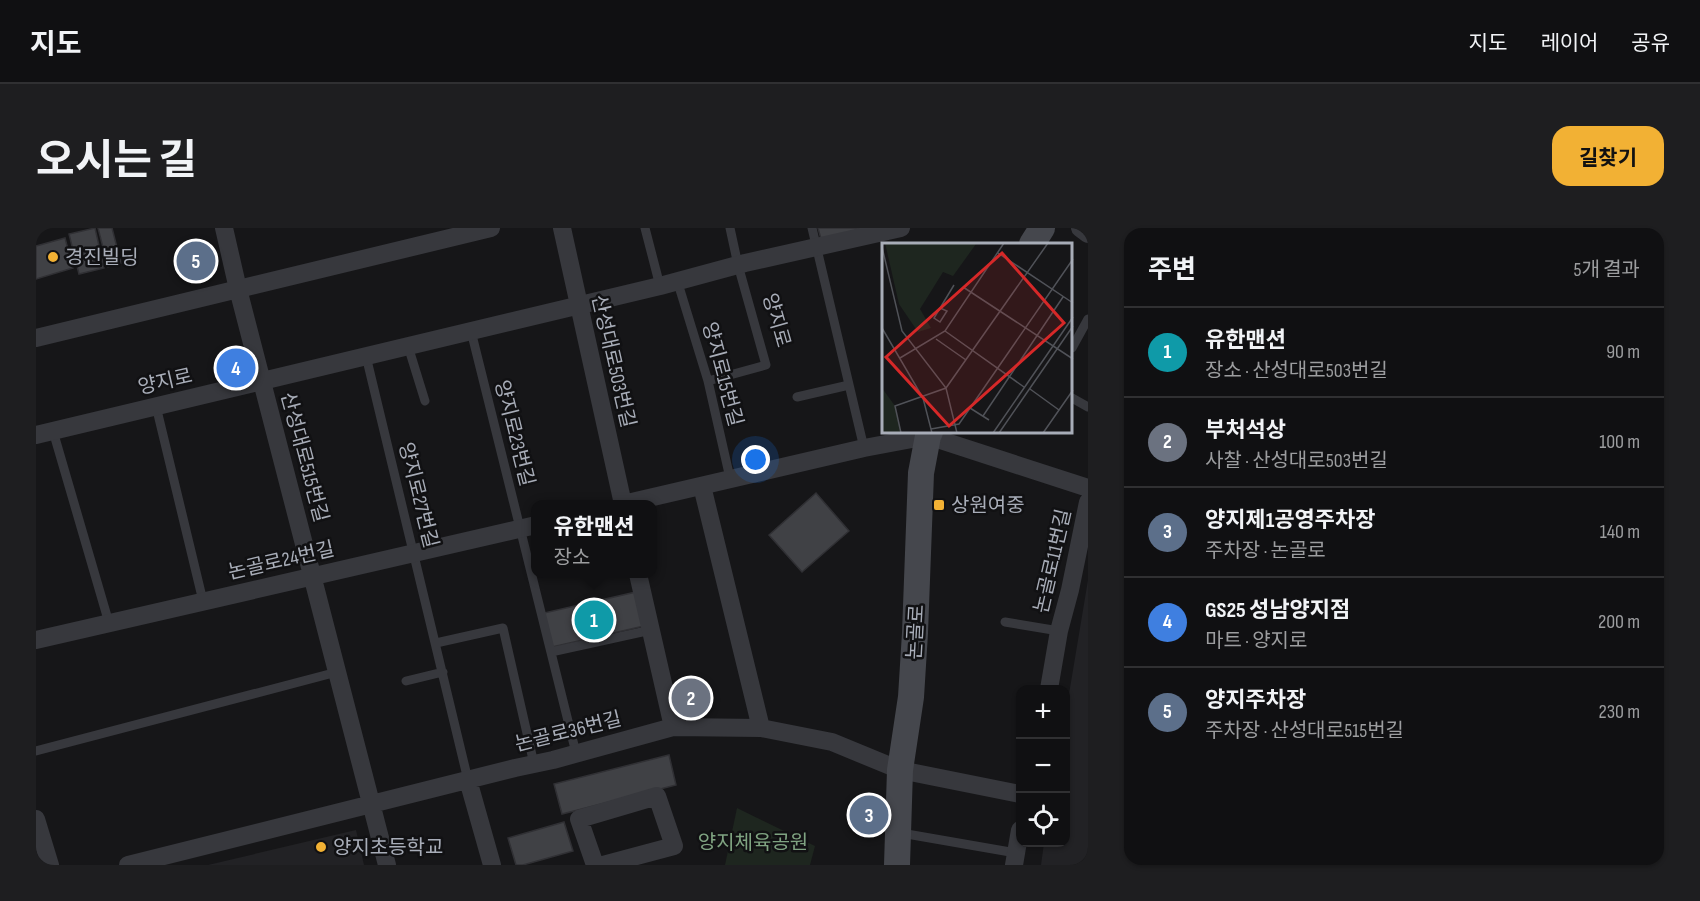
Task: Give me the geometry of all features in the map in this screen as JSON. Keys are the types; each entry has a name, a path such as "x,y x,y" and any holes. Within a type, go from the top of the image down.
{"street":[{"name":"산성대로515번길","path":"224,228 387,865"},
{"path":"36,338 491,228"},
{"name":"산성대로503번길","path":"562,228 622,500"},
{"name":"양지로","path":"44,433 738,265 902,228"},
{"path":"1033,243 1041,228"},
{"path":"1080,228 1088,234"},
{"path":"641,500 929,434 1088,488"},
{"name":"논골로","path":"897,865 900,770 911,697 915,633 921,473 929,434"},
{"path":"702,486 761,729"},
{"name":"논골로11번길","path":"1050,685 1059,631 1088,502"},
{"name":"논골로24번길","path":"36,640 528,526"},
{"path":"639,578 673,728"},
{"name":"논골로36번길","path":"128,865 673,728 761,729 832,742 900,770 1016,793"},
{"path":"468,780 492,865"},
{"path":"595,865 579,819 657,796 674,846 603,865"},
{"path":"36,819 50,865"}],"lane":[{"path":"645,228 669,283"},
{"name":"양지로","path":"708,381 766,364 730,228"},
{"path":"812,228 864,448"},
{"name":"양지로15번길","path":"669,283 708,381 730,478"},
{"path":"1073,345 1088,319"},
{"name":"양지로23번길","path":"471,331 531,542"},
{"path":"408,346 425,401"},
{"name":"양지로27번길","path":"366,356 468,780"},
{"path":"797,397 849,385"},
{"path":"1073,399 1088,407"},
{"path":"156,406 203,601"},
{"path":"44,433 109,623"},
{"name":"양지로23번길","path":"537,578 551,652 576,753"},
{"path":"1005,622 1059,631"},
{"path":"436,643 503,628 534,764"},
{"path":"551,652 651,630"},
{"path":"36,751 337,672"},
{"path":"406,681 443,672"},
{"path":"899,832 1015,859"}],"shaded area":[{"path":"1088,580 1088,865 1041,865 1043,847 1070,847 1070,688"},
{"name":"양지초등학교","path":"356,830 364,865 208,865"}],"green space":[{"name":"양지체육공원","path":"737,808 815,846 810,865 725,865"}],"building":[{"path":"95,228 104,268 79,274 69,234"},
{"path":"98,228 112,228 121,263 108,267"},
{"path":"818,228 865,228 821,239"},
{"name":"경진빌딩","path":"65,238 73,268 36,279 36,246"},
{"path":"816,493 849,531 802,572 769,535"},
{"path":"636,592 644,626 552,647 544,613"},
{"path":"697,681 709,709 686,715 676,704 678,693"},
{"path":"669,755 676,785 562,814 554,784"},
{"path":"564,822 573,851 516,865 508,838"}],"place":[{"name":"경진빌딩","path":"53,257"},
{"name":"양지주차장","path":"196,261"},
{"name":"GS25 성남양지점","path":"236,368"},
{"name":"상원여중","path":"939,505"},
{"name":"유한맨션","path":"594,620"},
{"name":"부처석상","path":"691,698"},
{"name":"양지제1공영주차장","path":"869,815"},
{"name":"양지초등학교","path":"321,847"}]}
